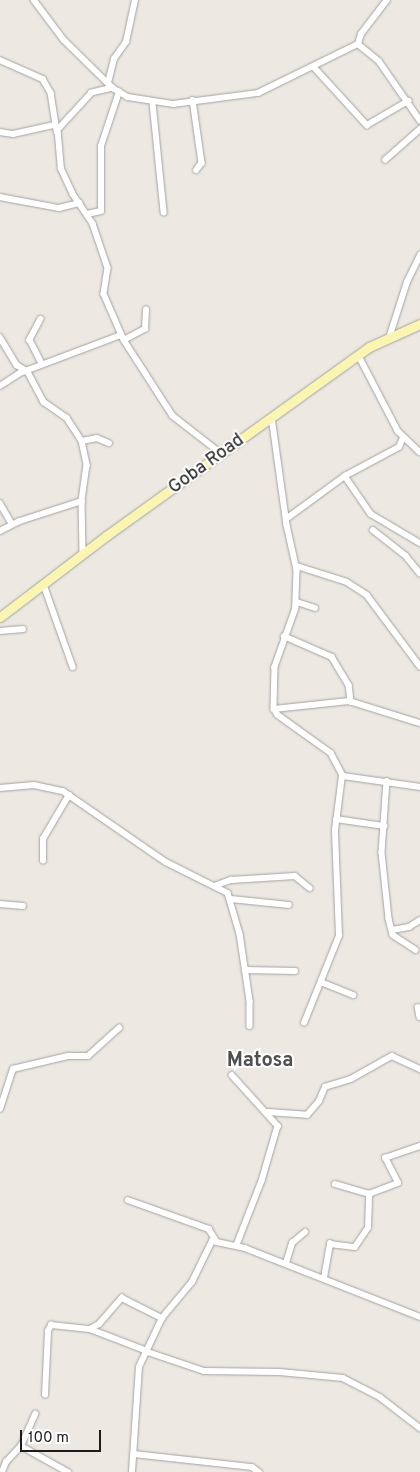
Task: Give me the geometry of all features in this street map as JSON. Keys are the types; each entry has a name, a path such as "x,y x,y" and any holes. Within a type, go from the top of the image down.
{"main road":[{"name":"Goba Road","path":"0,617 83,556 106,536 359,356 390,335 420,324"}],"street":[{"path":"34,0 64,40 113,88 119,92 153,103 258,93 358,44 361,34 387,0"},
{"path":"108,83 114,59 126,42 135,0"},
{"path":"358,44 380,62 420,120"},
{"path":"0,60 43,80 51,93 61,168 79,203 87,214 108,268 103,293 122,338 173,416 223,454"},
{"path":"314,66 367,125 408,101"},
{"path":"57,132 70,113 92,93 113,88"},
{"path":"87,214 101,211 101,146 119,92"},
{"path":"193,100 202,164 197,170"},
{"path":"153,103 153,124 164,212"},
{"path":"0,132 13,134 54,125"},
{"path":"385,160 420,129"},
{"path":"0,197 59,208 79,203"},
{"path":"390,335 407,282 420,255"},
{"path":"0,386 42,364 145,329 146,310"},
{"path":"41,319 30,341 42,364"},
{"path":"0,337 17,365 27,371 44,402 63,413 82,441 87,466 82,501 83,556"},
{"path":"359,356 403,438 420,452"},
{"path":"272,417 286,519 297,566 296,602 284,636 274,676 274,709"},
{"path":"82,441 97,438 109,443"},
{"path":"286,519 345,476 399,447 403,438"},
{"path":"345,476 371,514 420,543"},
{"path":"0,531 12,524 82,501"},
{"path":"0,503 12,524"},
{"path":"372,530 406,556 420,573"},
{"path":"297,566 347,582 361,591 420,666"},
{"path":"44,585 72,667"},
{"path":"296,602 315,608"},
{"path":"0,631 22,629"},
{"path":"284,636 332,657 349,685 351,702"},
{"path":"274,709 351,702 420,723"},
{"path":"274,709 331,753 342,776 336,819 339,936 304,1023"},
{"path":"342,776 387,781 420,788"},
{"path":"387,781 383,857 392,930 393,935 416,950"},
{"path":"0,788 34,785 69,795 166,862 217,885 231,899 245,970 250,1026"},
{"path":"43,861 44,836 69,795"},
{"path":"336,819 384,826"},
{"path":"217,885 231,880 296,876 310,888"},
{"path":"231,899 288,905"},
{"path":"0,904 23,906"},
{"path":"392,930 408,927 420,920"},
{"path":"245,970 295,971"},
{"path":"321,982 354,995"},
{"path":"418,1007 420,1017"},
{"path":"0,1109 12,1070 68,1056 88,1056 119,1028"},
{"path":"268,1112 306,1116 319,1101 325,1087 351,1079 392,1056 402,1058 420,1069"},
{"path":"232,1075 278,1122 278,1128 237,1245"},
{"path":"335,1184 369,1194 398,1182 385,1158 419,1146"},
{"path":"324,1278 330,1244 355,1247 368,1228 369,1194"},
{"path":"128,1200 210,1229 216,1240"},
{"path":"286,1263 292,1243 305,1232"},
{"path":"132,1472 137,1374 145,1350 162,1318 192,1282 210,1244 216,1240 237,1245 286,1263 420,1317"},
{"path":"90,1329 102,1320 120,1298 162,1318"},
{"path":"45,1395 49,1327 90,1329 204,1371 280,1372 343,1378 380,1397 420,1428"},
{"path":"2,1472 6,1462 21,1446 35,1414"},
{"path":"21,1446 68,1472"},
{"path":"134,1454 252,1467 259,1472"}],"district":[{"name":"Matosa","path":"260,1061"}]}
